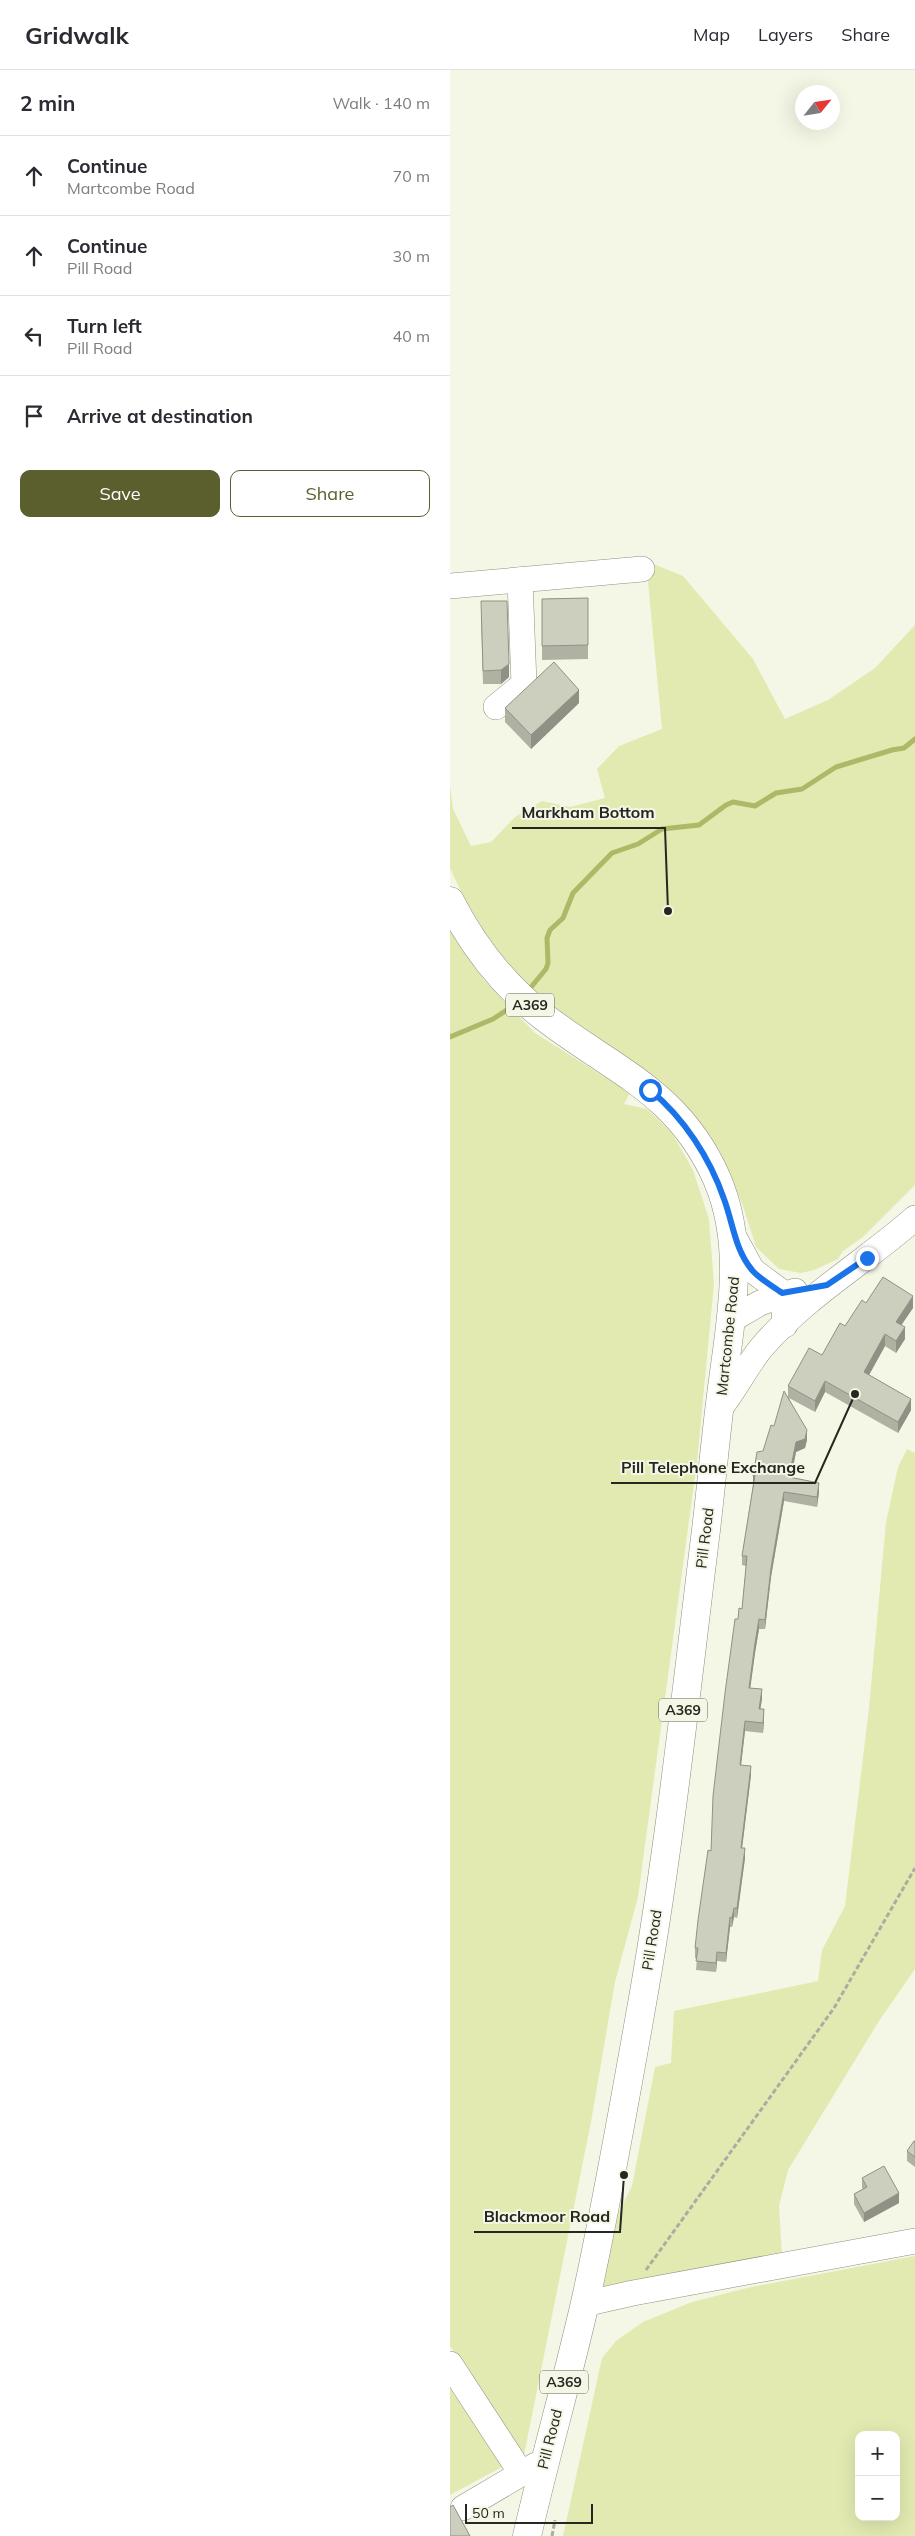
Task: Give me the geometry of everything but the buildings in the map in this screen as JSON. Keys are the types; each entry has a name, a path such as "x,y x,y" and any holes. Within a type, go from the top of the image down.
{"main road":[{"name":"Martcombe Road","path":"450,901 478,949 511,988 546,1018 638,1081 667,1105 684,1125 703,1153 725,1201 733,1235 734,1279 721,1407"},
{"name":"Pill Road","path":"527,2536 533,2467 584,2304 626,2094 656,1918 721,1407"}],"street":[{"path":"450,586 642,569"},
{"path":"496,707 524,684 520,580"},
{"name":"Pill Road","path":"721,1407 762,1348 786,1324 827,1285 879,1250 915,1218"},
{"path":"733,1235 752,1270 782,1293 786,1324"},
{"name":"Pill Road","path":"730,1330 782,1293 827,1285"},
{"path":"730,1330 750,1347 762,1348"},
{"path":"584,2304 633,2293 915,2241"},
{"path":"450,2364 533,2467 463,2508"}],"path":[{"path":"633,2293 638,2281 834,2008 915,1868"}],"green space":[{"path":"646,561 683,576 753,659 785,719 828,700 875,668 915,625 915,1185 863,1237 843,1251 838,1259 814,1270 801,1273 779,1269 756,1247 743,1206 720,1151 682,1101 660,1080 576,1023 521,979 490,941 465,900 450,868 450,785 453,809 471,846 491,842 515,817 542,801 570,807 605,798 597,769 619,746 662,729"},
{"path":"450,930 484,980 535,1033 630,1093 624,1104 647,1109 672,1133 693,1170 709,1219 714,1284 697,1462 638,1897 615,1982 591,2122 524,2455 450,2346"},
{"path":"907,1449 915,1453 915,1969 879,2021 788,2170 779,2206 782,2256 601,2289 609,2240 618,2214 632,2186 655,2067 671,2063 674,2011 818,1981 822,1950 845,1906 869,1708 886,1522 898,1467"},
{"path":"915,2256 915,2536 563,2536 602,2358 616,2341 643,2322 692,2302 751,2287"},
{"path":"450,2383 504,2466 450,2495"}],"waterway":[{"path":"527,992 546,969 548,963 547,938 550,930 563,918 573,893 612,853 638,844 662,829 699,825 733,802 755,806 776,793 802,789 836,767 904,748 915,739"},
{"path":"450,1037 493,1019 516,1004"}],"place":[{"name":"Markham Bottom","path":"668,911"},
{"name":"Pill Telephone Exchange","path":"855,1394"},
{"name":"Blackmoor Road","path":"624,2175"}],"route":[{"path":"650,1090 667,1105 694,1138 718,1182 725,1201 733,1235 752,1270 782,1293 827,1285 867,1258"}]}
